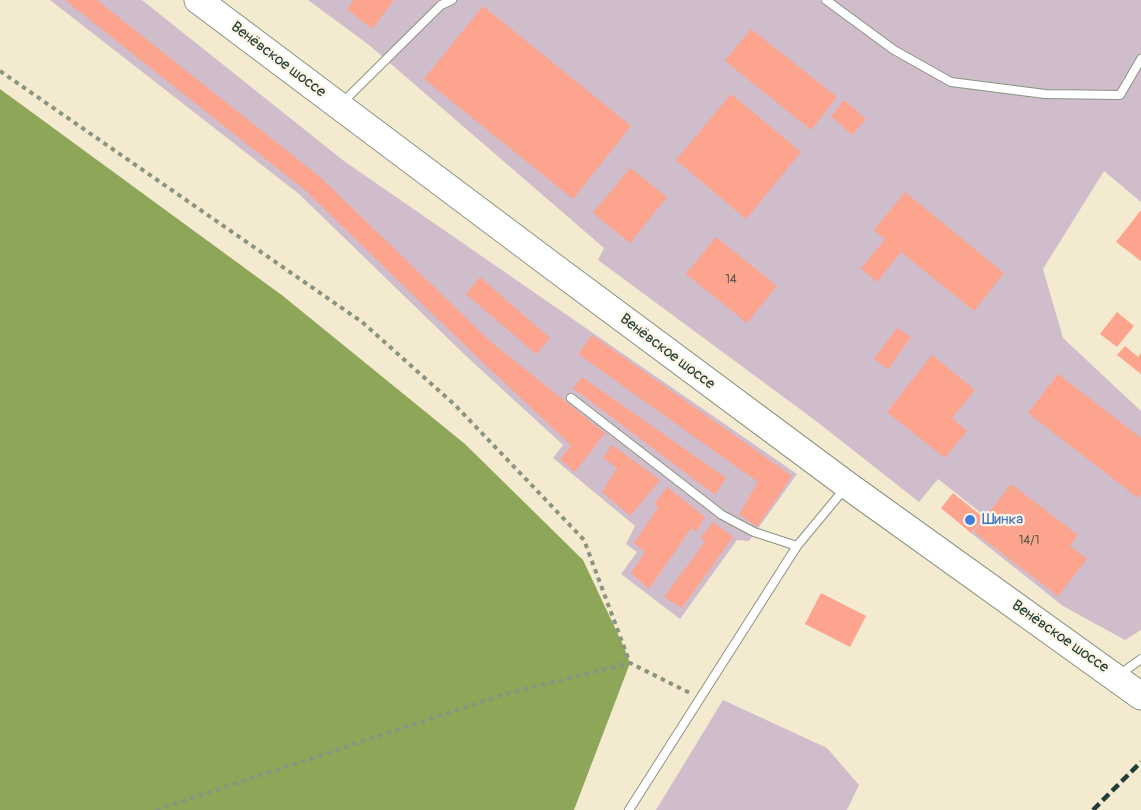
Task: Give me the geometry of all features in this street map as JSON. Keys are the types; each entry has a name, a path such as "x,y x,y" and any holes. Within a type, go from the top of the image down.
{"main road":[{"name":"Венёвское шоссе","path":"198,0 847,485 1141,696"}],"lane":[{"path":"339,106 441,5 452,0"},
{"path":"826,0 894,50 951,82 1045,94 1120,95 1141,59"},
{"path":"572,398 722,515 754,532 796,546"},
{"path":"629,810 796,546 847,485"},
{"path":"1116,677 1141,659"}],"path":[{"path":"0,71 363,322 456,406 584,540 630,663"},
{"path":"156,810 505,694 630,663 699,698"}],"shaded area":[{"path":"50,0 142,0 344,161 797,474 749,541 737,540 680,619 621,574 637,552 626,544 635,526 553,458 563,445 465,355 299,194"},
{"path":"308,0 1141,0 1141,202 1104,171 1043,269 1063,338 1141,411 1141,630 1125,640 1063,606 971,533 985,516 938,479 919,502 816,421 598,260 604,248 369,45"},
{"path":"723,700 827,748 859,785 847,810 656,810"}],"green space":[{"path":"0,89 283,296 465,444 583,560 630,663 574,810 0,810"}],"building":[{"path":"65,0 97,0 320,177 491,342 605,433 575,472 560,459 571,445 306,191"},
{"path":"354,0 394,0 372,29 347,9"},
{"path":"483,6 631,126 573,199 424,79"},
{"path":"751,29 837,97 811,130 725,61"},
{"path":"731,94 801,152 746,219 676,160"},
{"path":"844,100 866,119 852,135 831,116"},
{"path":"630,168 667,197 630,243 593,213"},
{"path":"905,192 1004,273 974,311 901,252 877,282 861,269 885,239 874,230"},
{"path":"1141,210 1141,261 1116,242"},
{"path":"716,237 777,286 747,323 686,274"},
{"path":"480,277 550,338 536,354 466,294"},
{"path":"1117,312 1134,326 1117,347 1100,334"},
{"path":"897,328 911,337 888,369 874,359"},
{"path":"592,335 792,476 757,527 739,514 758,482 578,354"},
{"path":"1125,346 1138,357 1141,353 1141,374 1117,355"},
{"path":"932,355 975,390 952,418 967,431 945,458 887,412"},
{"path":"1058,374 1141,438 1141,494 1138,498 1028,413"},
{"path":"582,377 726,478 715,495 573,388"},
{"path":"612,445 660,480 630,516 602,492 617,468 603,458"},
{"path":"1011,484 1078,535 1070,546 1087,559 1058,596 974,532"},
{"path":"667,487 705,517 696,532 691,528 649,589 631,573 645,552 634,543 658,508 655,503"},
{"path":"953,493 984,518 971,533 941,508"},
{"path":"713,522 733,537 682,608 664,597 705,542 701,537"},
{"path":"821,593 866,616 850,647 805,624"}],"railway":[{"path":"1093,810 1141,762"}],"place":[{"name":"Шинка","path":"970,520"}]}
